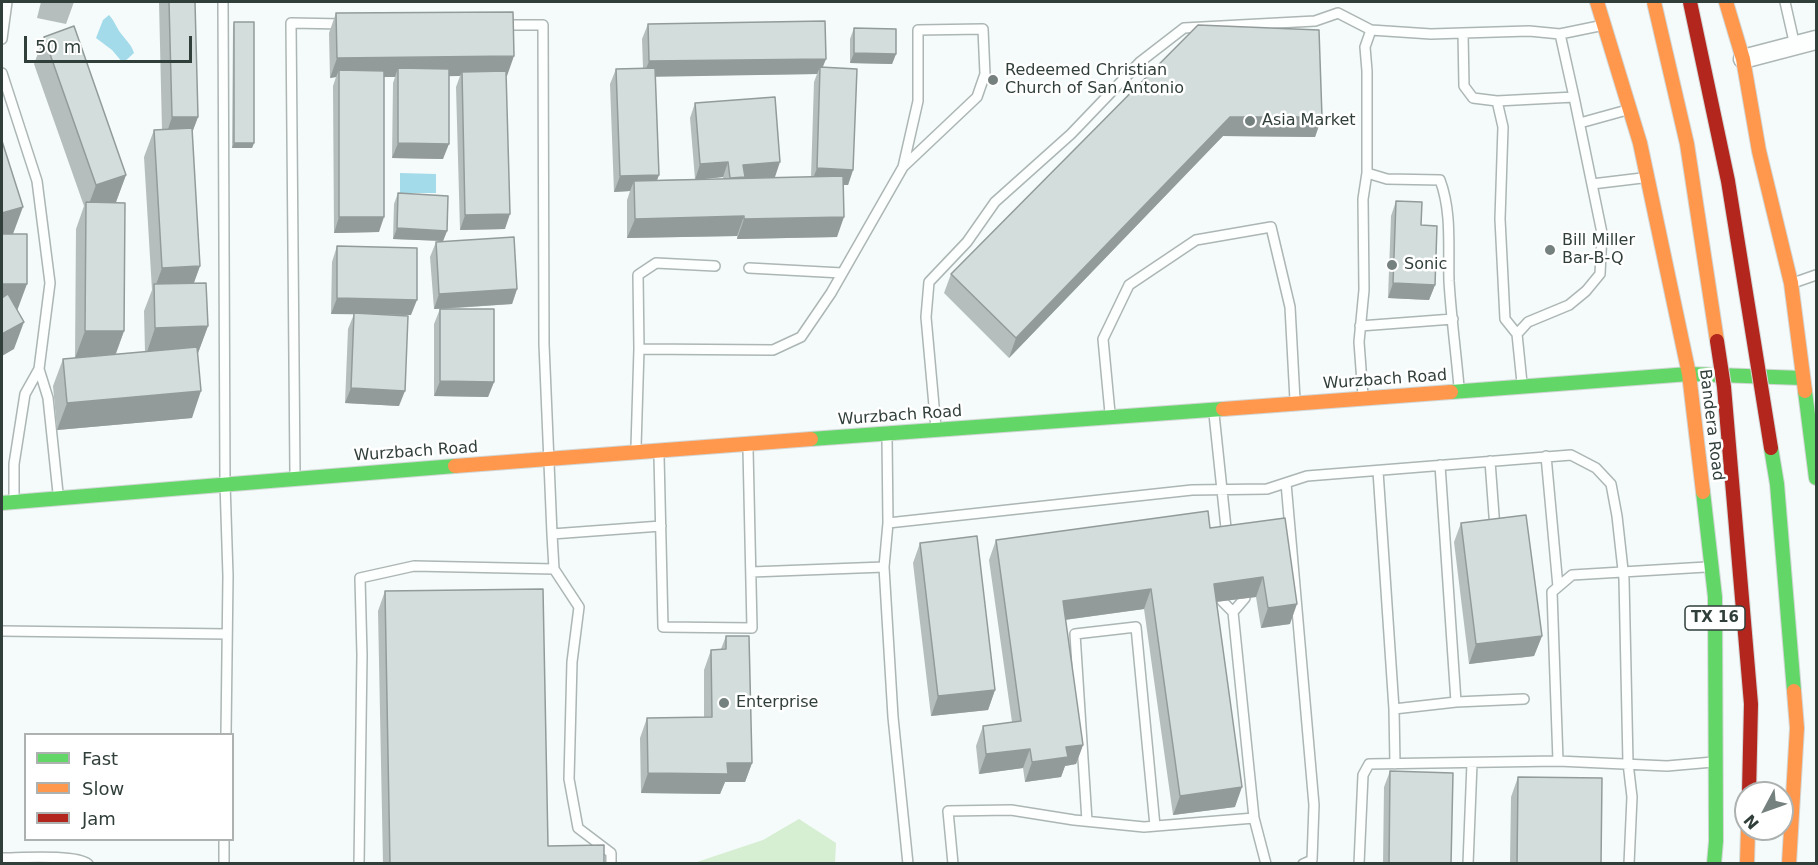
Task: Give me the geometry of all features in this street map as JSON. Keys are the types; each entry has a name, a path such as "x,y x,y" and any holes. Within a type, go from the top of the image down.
{"main road":[{"name":"Bandera Road","path":"1598,2 1640,143 1689,374 1715,597 1714,864"},
{"path":"1654,2 1687,144 1724,387 1751,704 1749,781"},
{"path":"1690,2 1728,181 1777,484 1797,728 1789,864"},
{"path":"1726,2 1743,59 1759,151 1791,283 1816,478"},
{"name":"Wurzbach Road","path":"8,503 181,489 225,483 1689,374 1802,378"},
{"path":"1747,864 1748,841"}],"street":[{"path":"1743,59 1816,40"}],"lane":[{"path":"2,39 7,2"},
{"path":"223,2 225,483 228,576 226,733"},
{"path":"1785,2 1795,46"},
{"path":"936,430 926,316 929,282 967,242 995,202 1071,134 1140,62 1184,28 1315,21 1338,13 1371,30 1463,33 1529,31 1560,34 1604,24"},
{"path":"295,478 291,23 351,24"},
{"path":"495,25 543,25 544,332 554,569 579,607 572,662 569,779 578,828 611,853 611,864"},
{"path":"639,349 773,350 801,338 842,273 903,167 977,97 985,75 983,29 918,30 918,101 903,167"},
{"path":"1363,398 1359,342 1364,290 1363,199 1367,172 1365,47 1371,30"},
{"path":"1463,33 1464,86 1473,98 1497,101 1574,97"},
{"path":"1517,334 1528,322 1569,305 1586,291 1600,274 1602,233 1560,34"},
{"path":"2,73 37,181 50,283 39,369 25,394 8,503"},
{"path":"1497,101 1503,127 1500,219 1505,319 1517,334 1522,386"},
{"path":"1580,123 1629,109"},
{"path":"1367,172 1387,179 1440,180 1446,196 1453,320 1460,391"},
{"path":"1592,184 1647,177"},
{"path":"1110,416 1103,339 1129,285 1196,240 1271,227 1290,308 1296,403"},
{"path":"636,453 639,349 638,275 656,263 715,266"},
{"path":"749,268 842,273"},
{"path":"1791,283 1816,275"},
{"path":"1360,326 1453,320"},
{"path":"39,369 48,398 58,498"},
{"path":"1214,409 1226,528"},
{"path":"887,434 888,523 884,567 893,717 908,864"},
{"path":"659,451 663,627 752,628 748,444"},
{"path":"888,523 1192,490 1267,489 1307,476 1571,454 1596,468 1611,484 1624,571 1628,763 1632,797 1629,864"},
{"path":"1546,456 1558,586"},
{"path":"1490,461 1495,534"},
{"path":"1440,465 1456,702"},
{"path":"1378,471 1394,709 1395,764"},
{"path":"1286,483 1314,805 1312,860 1303,864"},
{"path":"552,534 661,526"},
{"path":"1226,528 1238,532"},
{"path":"1216,536 1226,528"},
{"path":"359,864 362,655 360,578 414,567 554,569"},
{"path":"752,572 884,567"},
{"path":"1558,761 1552,592 1572,575 1712,567"},
{"path":"1233,612 1245,598"},
{"path":"1222,601 1233,612 1254,818 1266,864"},
{"path":"1087,821 1075,634 1136,627 1155,826"},
{"path":"2,631 227,634"},
{"path":"1394,709 1456,702 1524,699"},
{"path":"1359,864 1363,775 1369,764 1558,761 1667,766 1716,762"},
{"path":"1468,864 1472,762"},
{"path":"953,864 948,811 1011,810 1087,821 1155,826 1254,818"},
{"path":"224,841 224,864"},
{"path":"2,858 72,858 86,861 88,864"}],"green space":[{"path":"799,819 836,843 835,863 694,863 763,840"}],"water":[{"path":"109,15 134,53 123,63 112,50 96,38 103,20"},
{"path":"400,173 436,174 436,193 400,193"}],"building":[{"path":"169,2 195,2 198,117 172,117"},
{"path":"513,12 514,56 337,58 336,13"},
{"path":"825,21 826,59 649,61 648,24"},
{"path":"234,22 254,22 254,143 234,143"},
{"path":"1198,25 1319,30 1322,117 1230,117 1016,338 951,274"},
{"path":"74,26 126,175 96,185 44,37"},
{"path":"854,28 896,29 896,54 854,53"},
{"path":"820,67 857,69 853,170 817,168"},
{"path":"398,68 449,69 449,144 398,143"},
{"path":"655,68 659,175 620,176 616,69"},
{"path":"339,70 384,71 384,217 339,217"},
{"path":"506,71 510,214 465,215 462,72"},
{"path":"775,97 780,162 743,165 745,177 730,178 728,162 700,164 695,103"},
{"path":"192,128 200,266 162,268 154,130"},
{"path":"2,141 23,207 2,213"},
{"path":"843,176 844,217 744,219 744,216 635,219 634,181"},
{"path":"398,193 448,196 447,231 397,228"},
{"path":"1396,201 1422,202 1421,225 1437,226 1435,285 1393,283"},
{"path":"86,202 125,203 124,331 85,331"},
{"path":"2,234 27,234 27,284 2,284"},
{"path":"514,237 517,289 439,294 436,242"},
{"path":"337,246 417,248 417,300 337,298"},
{"path":"206,283 208,326 155,328 154,284"},
{"path":"8,294 24,322 2,334 2,298"},
{"path":"440,309 494,309 494,382 440,381"},
{"path":"354,313 408,316 405,391 351,388"},
{"path":"197,347 201,391 67,403 63,359"},
{"path":"1208,511 1210,528 1285,518 1297,604 1268,608 1263,577 1214,584 1242,787 1180,796 1151,589 1063,601 1083,745 1066,747 1068,757 1032,762 1030,749 986,754 983,726 1021,721 996,540"},
{"path":"1526,515 1542,636 1476,644 1461,523"},
{"path":"977,536 995,690 938,696 920,543"},
{"path":"543,589 548,846 604,845 604,864 390,864 385,591"},
{"name":"Enterprise","path":"726,636 749,636 752,763 727,763 728,774 648,773 647,718 712,717 711,650 726,649"},
{"path":"1390,771 1453,773 1451,864 1389,864"},
{"path":"1518,777 1602,778 1601,864 1517,864"}],"traffic: fast":[{"path":"1451,392 1689,374 1802,378"},
{"path":"1805,391 1816,478"},
{"path":"811,439 1223,409"},
{"path":"1771,448 1777,484 1794,691"},
{"path":"2,503 455,466"},
{"path":"1703,492 1715,597 1716,841 1714,864"}],"traffic: slow":[{"path":"1597,2 1640,143 1689,374 1703,492"},
{"path":"1654,2 1687,144 1717,341"},
{"path":"1726,2 1743,59 1759,151 1791,283 1805,391"},
{"path":"1223,409 1451,392"},
{"path":"455,466 811,439"},
{"path":"1789,864 1797,728 1794,691"},
{"path":"1747,864 1748,841"}],"traffic: jam":[{"path":"1690,2 1728,181 1771,448"},
{"path":"1717,341 1724,387 1751,704 1749,781"}],"place":[{"name":"Redeemed Christian Church of San Antonio","path":"993,80"},
{"name":"Asia Market","path":"1250,121"},
{"name":"Bill Miller Bar-B-Q","path":"1550,250"},
{"name":"Sonic","path":"1392,265"},
{"name":"Enterprise","path":"724,703"}]}
